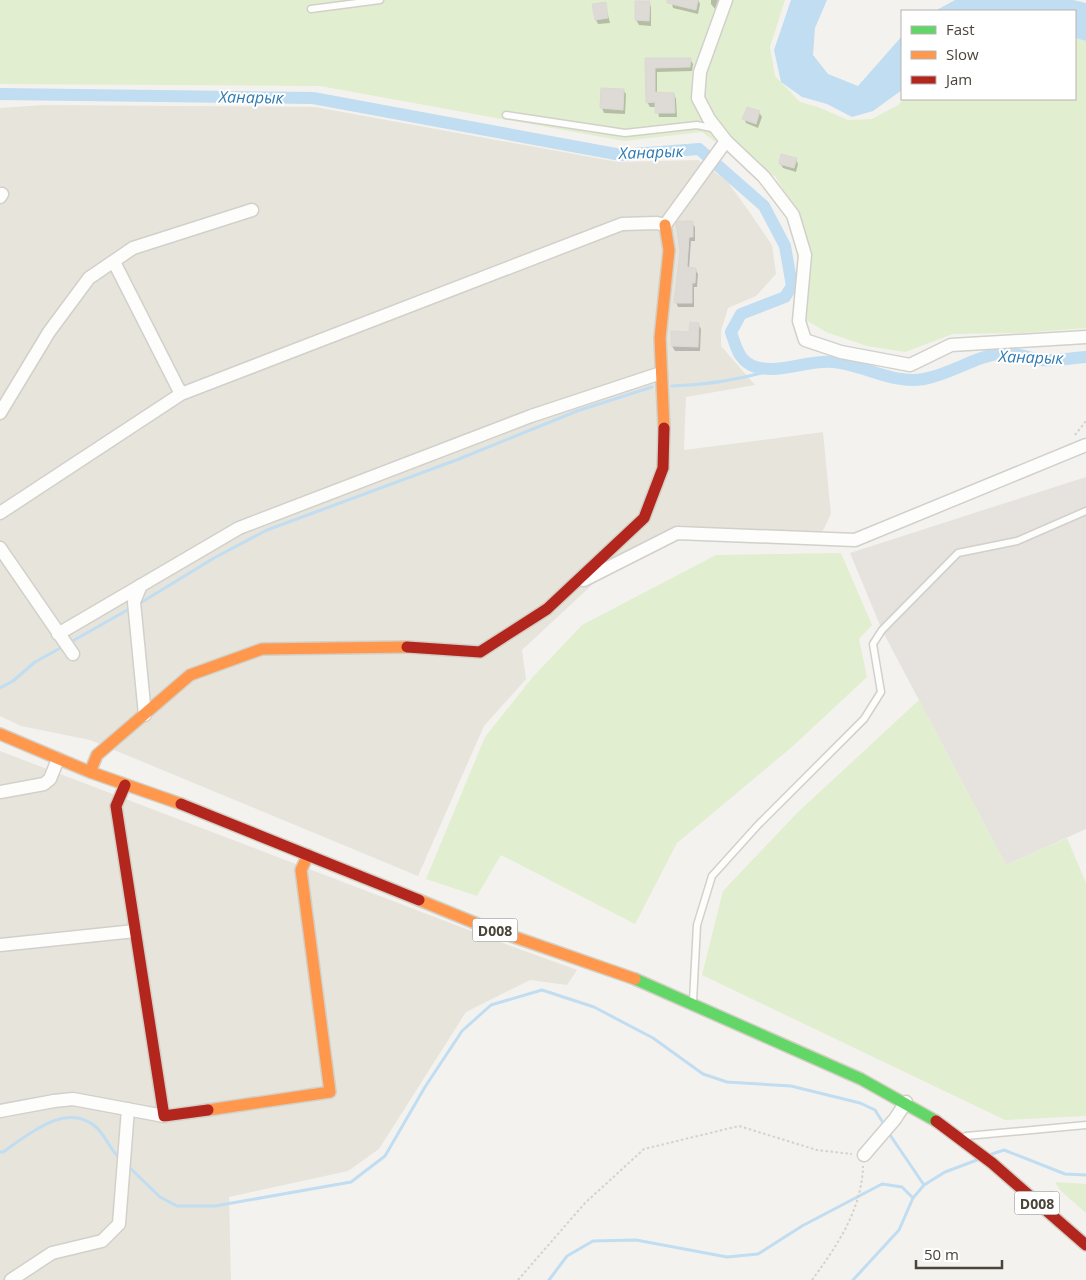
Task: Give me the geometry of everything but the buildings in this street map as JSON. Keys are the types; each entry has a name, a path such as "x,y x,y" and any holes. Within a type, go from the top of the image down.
{"street":[{"path":"726,0 700,72 698,98 726,141 764,177 793,215 805,254 799,321 805,340 841,352 910,365 952,344 1086,338"},
{"path":"90,772 97,755 190,675 262,649 407,647 480,652 548,609 569,587 644,518 663,468 664,430 660,373 660,338 669,250 664,225 708,169 726,141"},
{"path":"0,413 55,324 89,278 133,248 252,210"},
{"path":"0,514 181,394 622,224 657,223 664,225"},
{"path":"114,262 181,394"},
{"path":"60,637 141,585 239,528 531,416 660,373"},
{"path":"569,587 677,533 855,540 1086,445"},
{"path":"0,548 60,637 73,653"},
{"path":"141,585 135,608 145,715"},
{"name":"D008","path":"0,734 90,772 209,814 480,925 627,975 851,1074 906,1102 957,1137 1086,1245"},
{"path":"0,792 44,784 50,779 58,759"},
{"path":"125,785 116,806 164,1116"},
{"path":"0,1111 73,1099 109,1108 128,1109 164,1116 330,1092 302,870 308,855"},
{"path":"0,945 135,931"},
{"path":"866,1152 895,1119 906,1102"},
{"path":"11,1280 52,1253 102,1241 119,1224 128,1109"}],"lane":[{"path":"311,9 380,0"},
{"path":"506,115 625,133 697,125 717,129"},
{"path":"693,1005 697,925 712,876 758,825 864,719 881,692 873,644 882,630 958,553 1017,541 1086,511"},
{"path":"957,1137 1086,1125"}],"path":[{"path":"518,1280 585,1203 644,1148 739,1126 817,1150 866,1152 863,1182 849,1225 812,1280"}],"shaded area":[{"path":"45,105 315,107 618,162 698,160 727,181 772,245 776,274 756,296 728,308 721,331 721,346 755,385 686,397 684,450 823,432 831,514 816,545 677,539 593,584 522,650 526,679 484,726 418,876 90,740 21,726 0,716 0,108"},
{"path":"1086,477 1086,829 1006,865 882,630 850,553"},
{"path":"0,751 577,970 567,985 530,980 466,1012 379,1149 348,1171 229,1197 231,1280 0,1280"}],"green space":[{"path":"0,0 785,0 770,47 775,76 800,102 818,107 848,120 872,119 898,105 903,100 1076,100 1076,38 1086,41 1086,328 1023,333 953,334 905,352 867,346 826,332 806,320 812,257 799,217 775,176 745,164 702,132 624,141 320,86 0,84"},
{"path":"841,553 872,625 859,639 867,677 793,746 677,843 635,924 501,855 477,896 426,879 485,737 532,678 582,625 716,555"},
{"path":"919,700 1006,865 1067,838 1086,883 1086,1116 1005,1120 702,975 723,891 797,813"},
{"path":"1055,1182 1086,1184 1086,1213 1060,1190"}],"water":[{"path":"791,0 827,0 815,28 813,55 828,74 858,86 901,37 901,91 873,111 852,117 827,104 802,97 781,82 774,50"},
{"path":"955,0 1073,0 1086,3 1086,41 1076,38 1076,10 937,10"}],"waterway":[{"name":"Ханарык","path":"0,94 313,98 621,155 699,149 764,206 785,246 792,286 785,297 741,314 731,332 739,353 750,365 774,369 832,362 855,366 889,377 912,380 934,377 983,358 1003,353 1017,354 1041,360 1086,357"},
{"path":"672,386 726,381 779,368"},
{"path":"137,605 214,558 267,530 459,459 577,411 652,387"},
{"path":"69,643 131,608"},
{"path":"0,688 13,681 35,662 64,646"},
{"path":"128,1166 160,1197 177,1206 215,1206 351,1182 385,1156 425,1087 462,1031 491,1005 542,990 594,1007 653,1038 703,1074 727,1082 791,1086 860,1103 875,1110 885,1126"},
{"path":"0,1152 3,1152 48,1123 72,1118 84,1120 96,1127 119,1158"},
{"path":"888,1132 924,1185"},
{"path":"992,1154 1004,1150 1065,1174 1086,1175"},
{"path":"853,1280 899,1230 913,1198 924,1185 945,1172 977,1160"},
{"path":"549,1280 567,1256 593,1241 636,1240 727,1257 758,1254 802,1226 882,1184 902,1187 913,1198"}],"traffic: fast":[{"path":"635,979 861,1079 936,1121"}],"traffic: slow":[{"path":"664,428 660,338 669,250 665,225"},
{"path":"90,772 97,755 190,675 262,649 407,647"},
{"path":"0,734 90,772 181,804"},
{"path":"208,1110 330,1092 301,870 308,855"},
{"path":"419,900 480,925 635,979"}],"traffic: jam":[{"path":"407,647 480,652 547,609 644,518 663,468 664,428"},
{"path":"125,785 116,806 164,1116 208,1110"},
{"path":"181,804 419,900"},
{"path":"936,1121 992,1163 1086,1245"}]}
